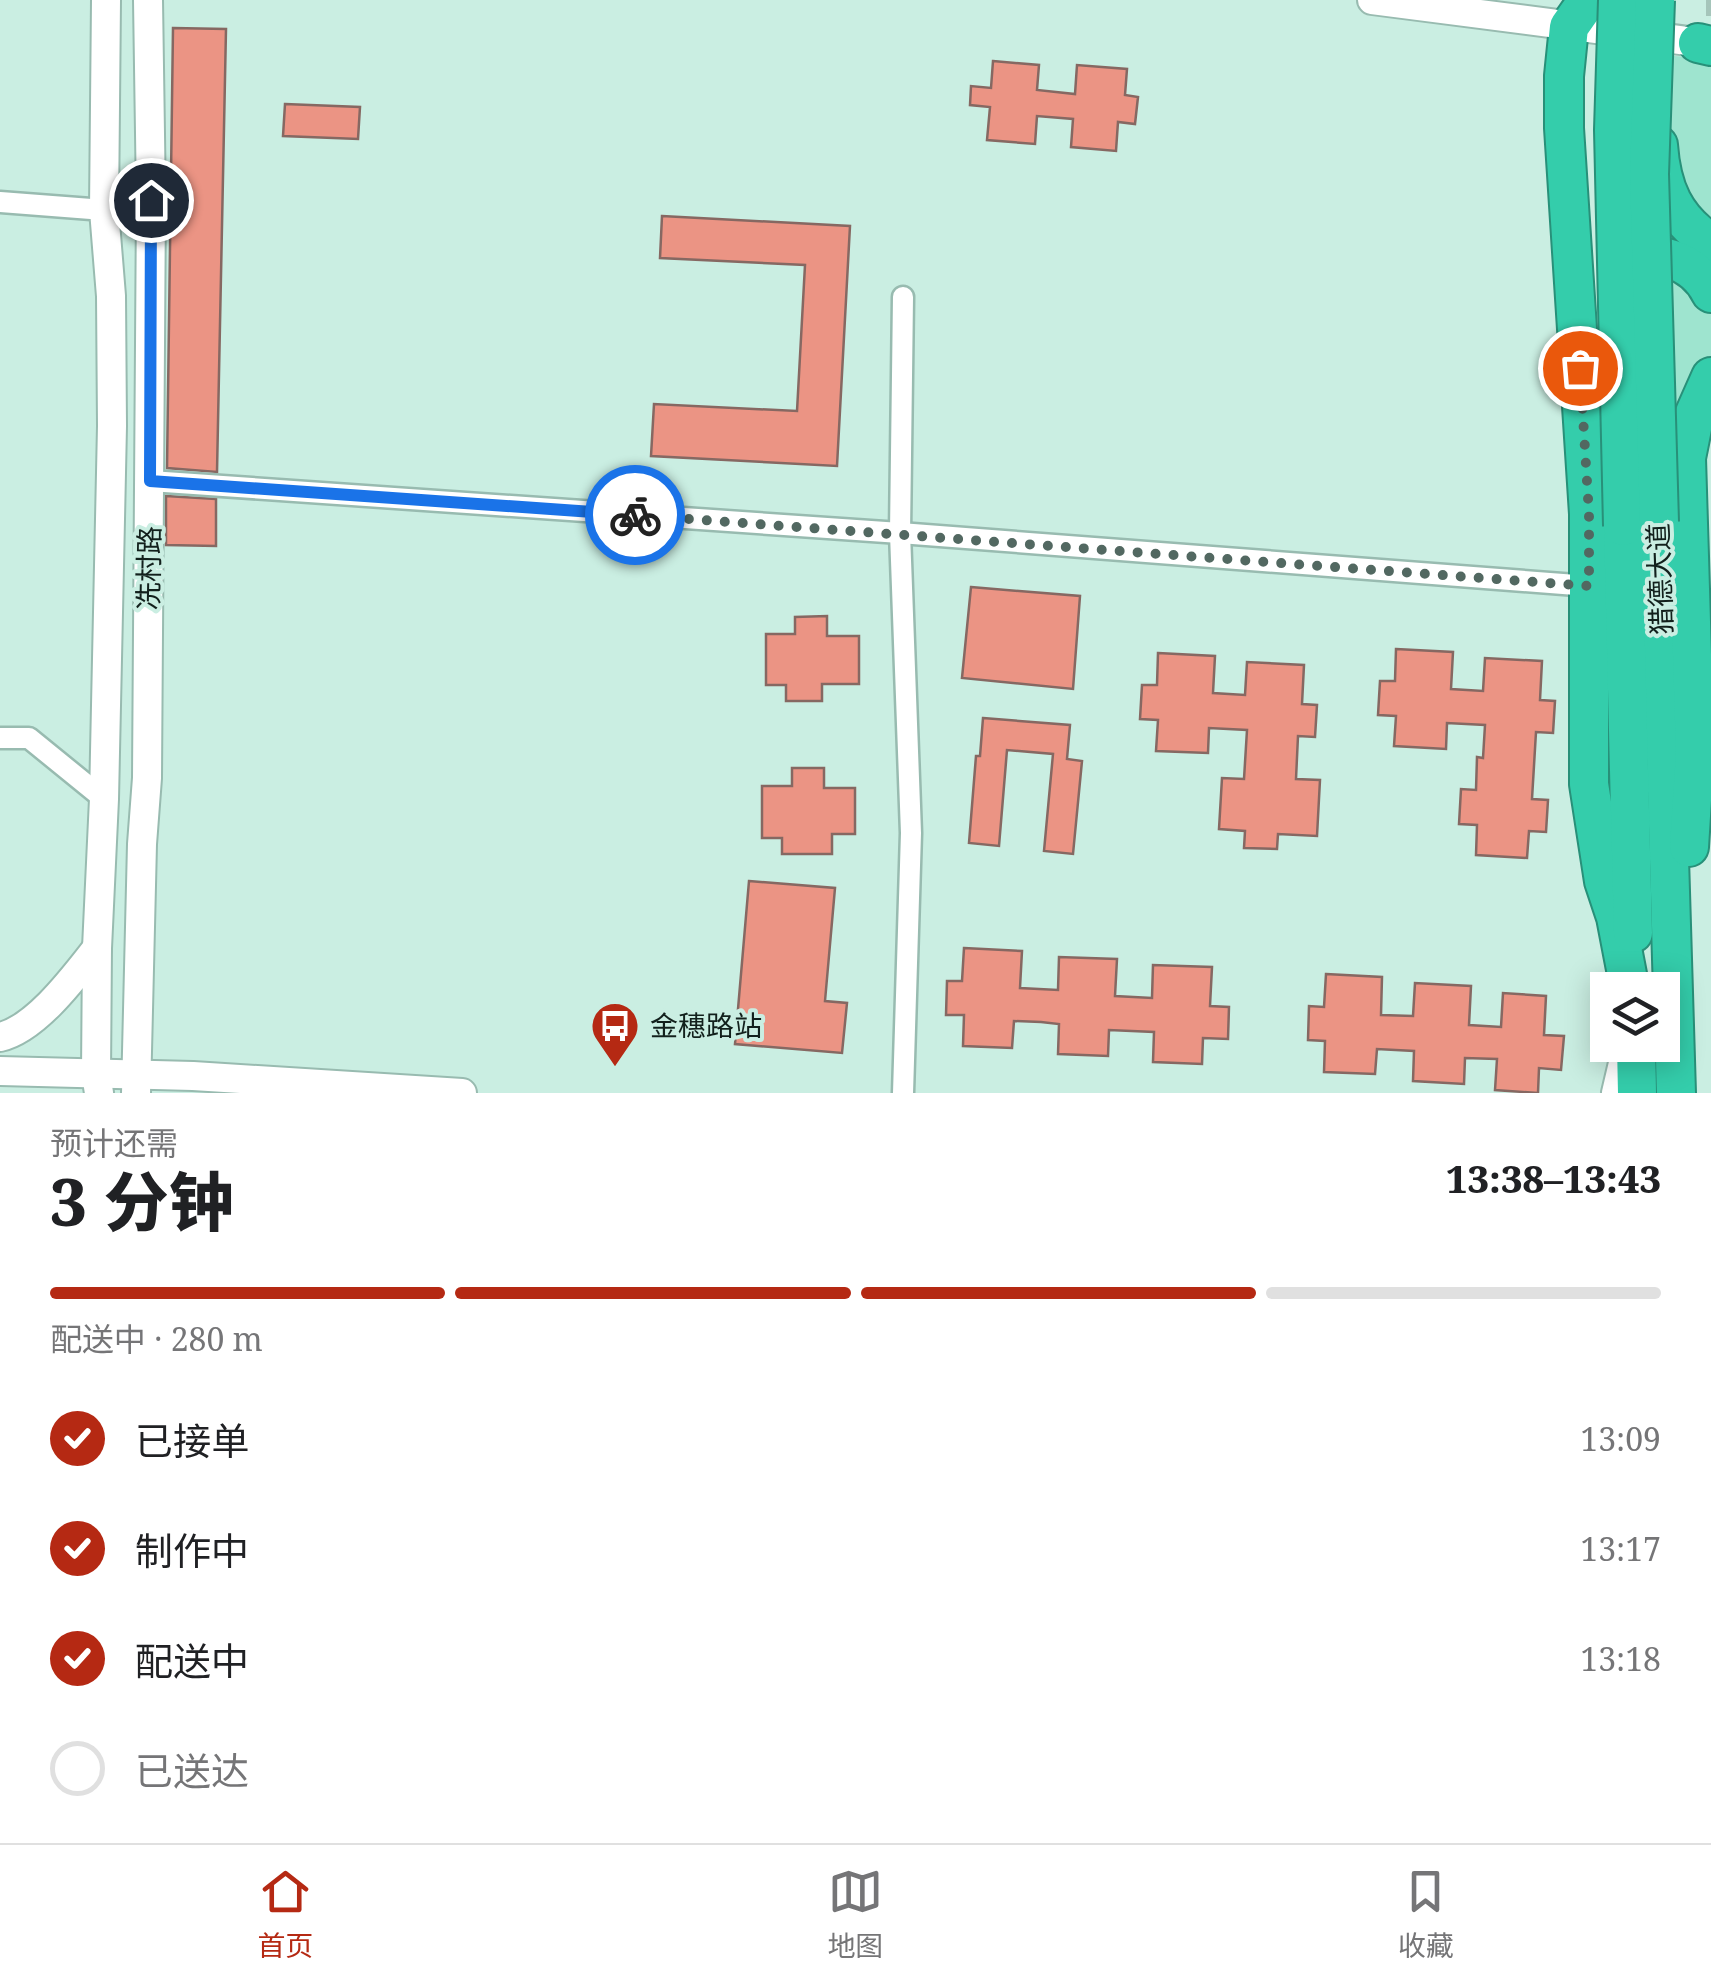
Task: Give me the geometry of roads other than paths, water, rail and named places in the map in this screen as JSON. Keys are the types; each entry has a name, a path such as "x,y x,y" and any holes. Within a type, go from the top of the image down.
{"highway":[{"name":"猎德大道","path":"1618,0 1614,130 1672,972"},
{"path":"1655,0 1651,66 1659,160 1668,194 1679,214 1711,244"},
{"path":"1579,14 1564,76 1564,128 1589,514 1589,784 1604,880 1628,972"},
{"name":"猎德大道","path":"1632,972 1651,66"},
{"path":"1574,292 1584,278 1605,262 1640,254 1668,258 1686,266 1699,275 1711,293"},
{"path":"1670,917 1686,868 1702,793 1700,561 1686,484 1689,434 1711,377"},
{"path":"1636,1062 1637,1093"},
{"name":"猎德大道","path":"1675,1062 1676,1093"}],"main road":[{"name":"冼村路","path":"136,1084 150,481 148,0"},
{"path":"1372,0 1579,14 1707,44"},
{"name":"冼村路","path":"97,1083 112,426 104,210 103,3"},
{"path":"0,1037 11,1035 52,1003 98,948"},
{"path":"0,1048 97,1083"},
{"path":"1616,1093 1624,1062"},
{"path":"1678,1062 1689,1093"},
{"path":"0,1071 97,1083 321,1083 462,1093"}],"street":[{"path":"0,202 104,210"},
{"path":"903,296 900,533 911,834 904,1093"},
{"path":"150,481 1589,586"},
{"path":"0,738 29,738 104,799"}],"tunnel":[{"path":"1706,0 1711,0"}],"place":[{"name":"金穗路站","path":"615,1068"}]}
